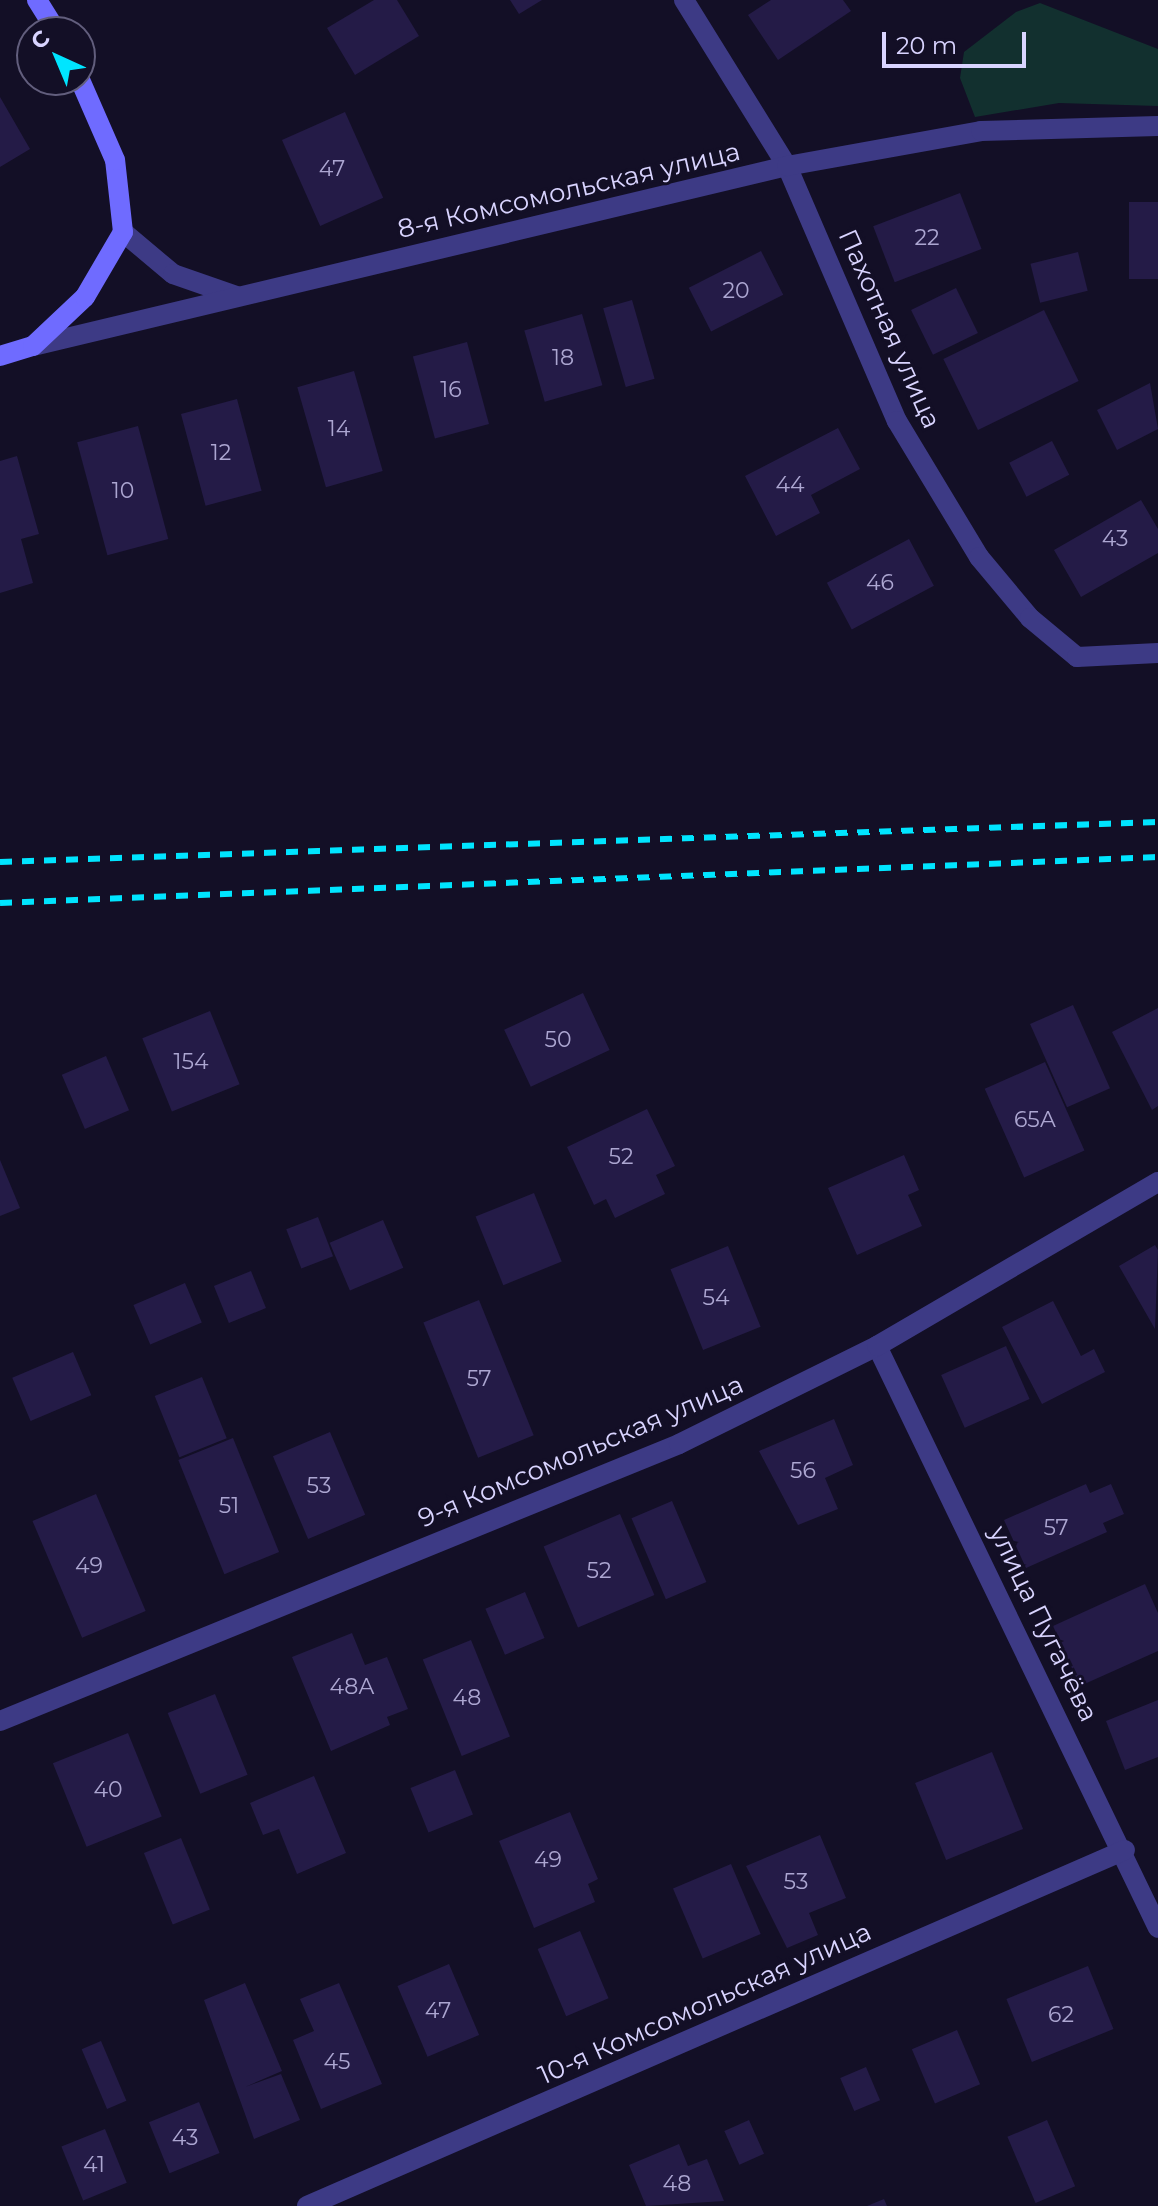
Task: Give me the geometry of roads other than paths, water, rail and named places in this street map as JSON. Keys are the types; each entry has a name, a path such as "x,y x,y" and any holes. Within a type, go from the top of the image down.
{"main road":[{"path":"33,346 85,297 123,232 115,160 87,96"},
{"name":"8-я Комсомольская улица","path":"0,356 33,346"}],"street":[{"name":"Пахотная улица","path":"684,0 787,166 897,421 979,557 1030,618 1077,657 1158,653"},
{"name":"8-я Комсомольская улица","path":"33,346 787,166 981,131 1158,126"},
{"path":"123,232 173,274 236,296"},
{"name":"9-я Комсомольская улица","path":"0,1721 679,1444 877,1346 1158,1182"},
{"name":"улица Пугачёва","path":"877,1346 1125,1850 1158,1928"},
{"name":"10-я Комсомольская улица","path":"307,2206 1125,1850"}],"railway":[{"path":"0,862 1158,822"},
{"path":"0,903 1158,857"}]}
